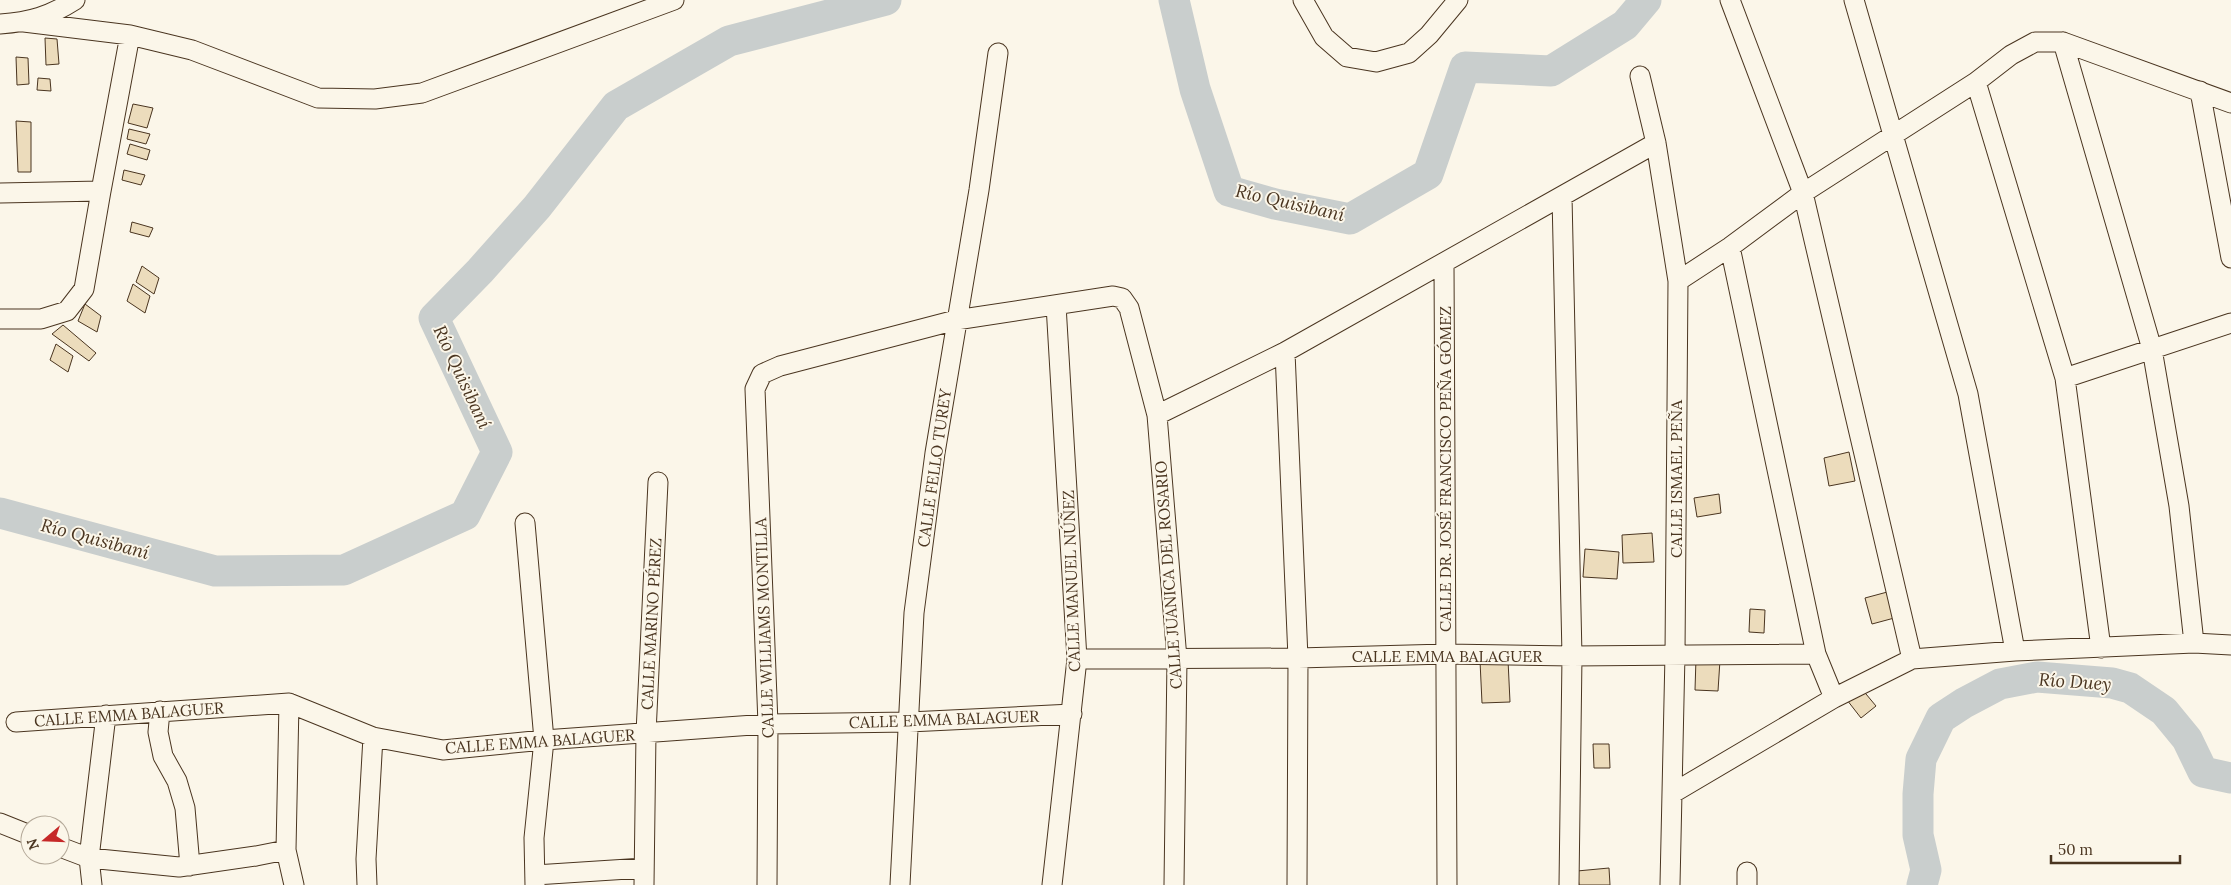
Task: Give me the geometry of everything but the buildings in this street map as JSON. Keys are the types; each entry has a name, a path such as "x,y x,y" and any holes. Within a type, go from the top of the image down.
{"street":[{"path":"24,22 53,12 75,0"},
{"path":"0,24 24,22 130,35 192,50 318,98 375,99 422,93 674,0"},
{"path":"1303,0 1324,37 1347,57 1376,62 1410,53 1429,35 1458,0"},
{"path":"1730,0 1803,193 1912,659"},
{"path":"1854,0 1968,394 2015,651"},
{"path":"0,319 41,319 67,311 84,290 130,35"},
{"path":"1678,282 1730,247 1803,193 1976,82 2011,55 2035,42 2063,42 2231,102"},
{"path":"2063,42 2152,349 2179,506 2194,643"},
{"name":"CALLE FELLO TUREY","path":"900,885 914,613 935,453 979,190 998,53"},
{"name":"CALLE ISMAEL PEÑA","path":"1640,76 1656,143 1678,282 1675,654 1670,885"},
{"path":"1976,82 2065,378 2101,648"},
{"path":"2200,91 2231,258"},
{"path":"1157,415 1285,352 1656,143"},
{"path":"0,193 101,190"},
{"path":"1562,196 1572,656 1569,885"},
{"path":"1730,247 1816,654 1834,698"},
{"name":"CALLE DR. JOSÉ FRANCISCO PEÑA GÓMEZ","path":"1444,264 1447,885"},
{"name":"CALLE JUANICA DEL ROSARIO","path":"1056,305 1113,296 1122,298 1130,308 1157,415 1176,659 1174,885"},
{"path":"956,320 1056,305"},
{"name":"CALLE MANUEL NÚÑEZ","path":"1052,885 1077,659 1056,305"},
{"name":"CALLE WILLIAMS MONTILLA","path":"767,885 768,724 755,388 762,374 780,366 956,320"},
{"path":"2065,378 2231,323"},
{"path":"1285,352 1298,658 1297,885"},
{"name":"CALLE MARINO PÉREZ","path":"644,876 646,733 658,482"},
{"path":"526,523 544,740 534,838 535,880 644,876"},
{"path":"1673,793 1834,698 1912,659 2015,651 2194,643 2231,645"},
{"name":"CALLE EMMA BALAGUER","path":"1077,659 1298,658 1446,654 1572,656 1816,654"},
{"path":"288,703 286,850 294,885"},
{"name":"CALLE EMMA BALAGUER","path":"16,722 288,703 373,737 443,750 544,740 768,724 909,722 1072,714"},
{"path":"160,711 158,732 163,756 177,781 185,808 184,873"},
{"path":"92,885 89,858 106,715"},
{"path":"367,885 366,859 373,737"},
{"path":"0,823 20,831"},
{"path":"70,851 89,858 184,873 286,850"}],"waterway":[{"name":"Río Quisibaní","path":"0,513 215,571 344,570 465,515 497,452 434,318 480,271 537,207 616,106 729,41 886,0"},
{"name":"Río Quisibaní","path":"1174,0 1195,89 1229,191 1275,204 1350,219 1428,174 1465,67 1551,71 1625,25 1646,0"},
{"name":"Río Duey","path":"1922,885 1926,870 1918,835 1918,794 1921,759 1941,718 1964,703 2000,684 2037,677 2112,683 2130,688 2164,711 2187,739 2203,772 2231,778"}]}
